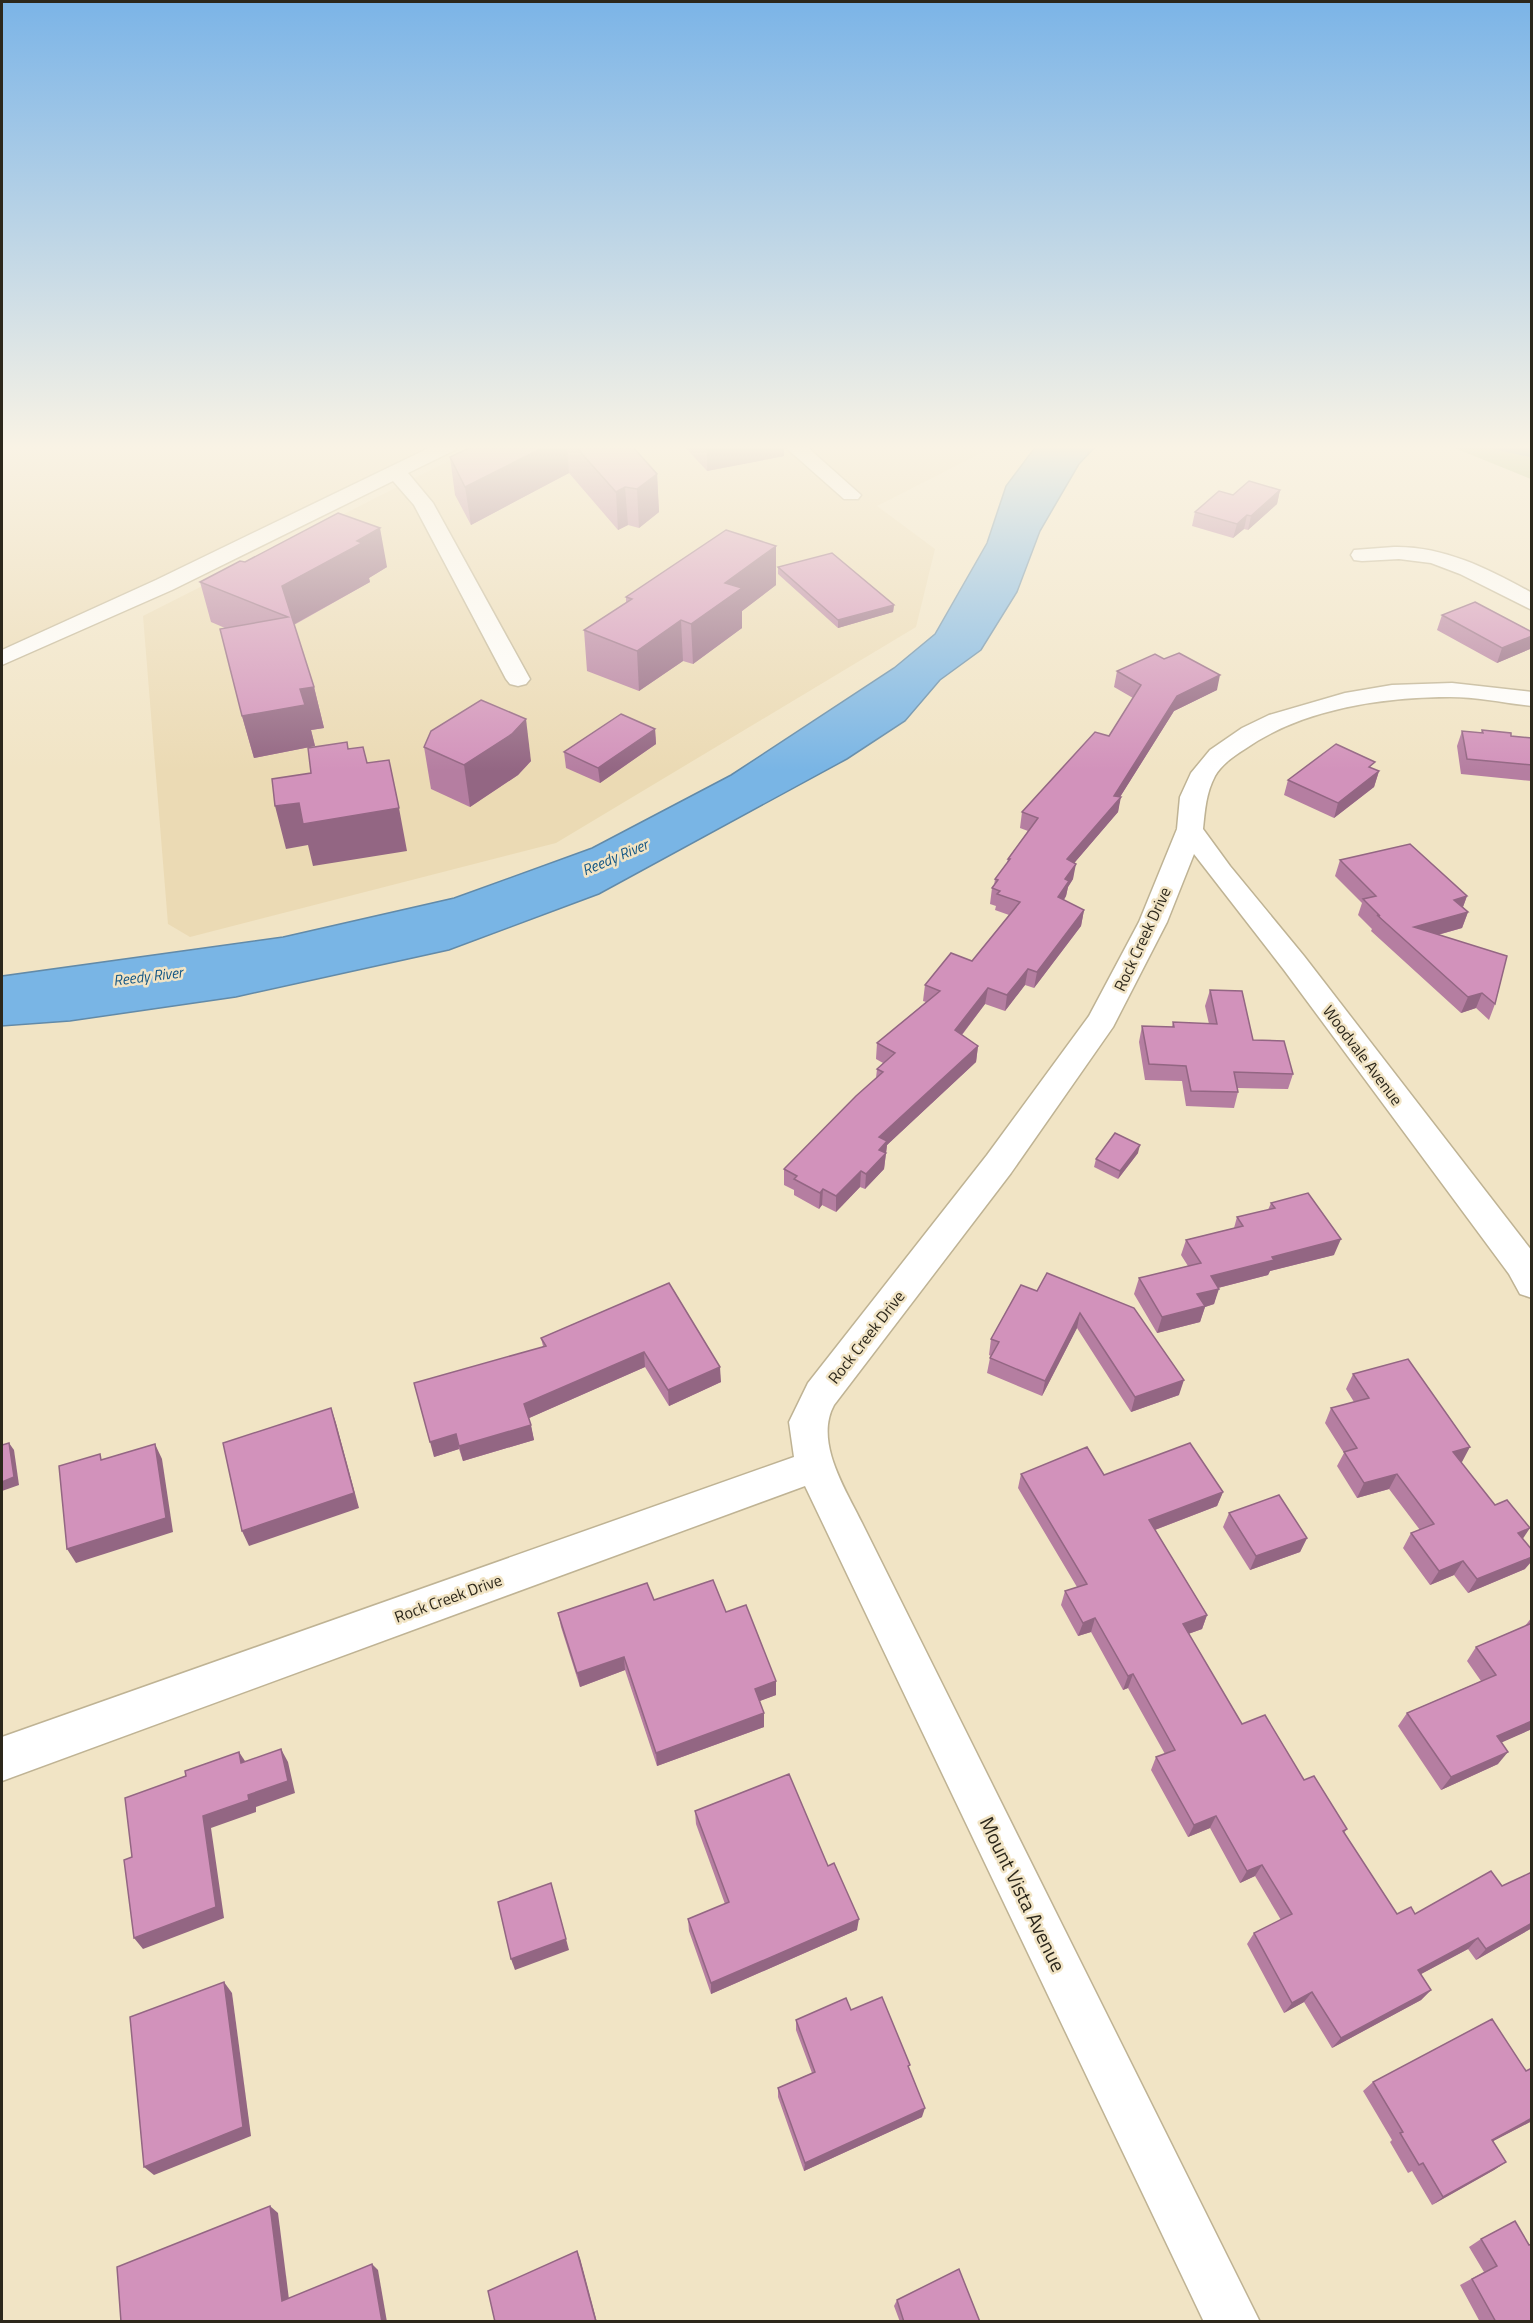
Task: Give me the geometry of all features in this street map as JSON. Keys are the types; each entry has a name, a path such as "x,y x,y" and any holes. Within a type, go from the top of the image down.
{"street":[{"path":"2,657 153,591 227,554"},
{"path":"450,554 518,679"},
{"path":"1362,555 1373,554"},
{"path":"1411,554 1430,557 1463,567 1492,580 1532,603"},
{"name":"Rock Creek Drive","path":"2,1759 816,1465 808,1433 810,1413 821,1394 999,1164 1102,1020 1153,922 1190,829 1193,797 1204,773 1219,755 1251,733 1278,720 1343,701 1392,692 1452,690 1532,699"},
{"name":"Woodvale Avenue","path":"1190,829 1220,872 1294,963 1523,1266 1532,1284"},
{"name":"Mount Vista Avenue","path":"816,1465 847,1534 1233,2322"}],"shaded area":[{"path":"2,554 224,554 78,625 2,658"},
{"path":"264,554 934,554 916,627 556,843 190,937 168,924 143,616"}],"water":[{"name":"Reedy River","path":"980,554 1031,554 1017,592 981,650 940,680 905,721 847,759 599,894 449,950 236,997 70,1021 2,1026 2,976 283,937 454,898 592,848 731,775 894,668 935,634"}],"building":[{"path":"259,554 341,554 282,586 314,687 300,689 305,705 242,716 220,629 288,617 200,582 240,561 245,562"},
{"path":"690,554 764,554 725,583 742,588 691,624 681,620 637,651 584,630 632,599 626,597"},
{"path":"834,554 894,605 838,620 778,567"},
{"path":"1475,602 1532,632 1532,636 1502,648 1442,615"},
{"path":"1179,653 1220,675 1177,696 1114,796 1121,797 1067,859 1076,864 1065,879 1069,881 1058,897 1084,910 1037,972 1028,969 1007,995 988,988 955,1030 978,1046 879,1137 887,1141 879,1150 886,1153 866,1174 861,1171 836,1196 823,1189 820,1193 794,1179 797,1176 784,1169 883,1072 877,1069 895,1053 877,1043 940,991 925,985 951,953 972,961 1020,902 997,894 1000,891 992,888 998,880 995,879 1010,859 1008,859 1038,818 1022,812 1095,732 1109,736 1141,685 1117,671 1155,654 1164,659"},
{"path":"481,700 526,719 512,734 464,765 424,747 431,731"},
{"path":"621,714 655,729 598,768 564,752"},
{"path":"1482,730 1532,738 1532,765 1467,759 1462,731 1483,733"},
{"path":"347,742 348,749 363,747 367,763 389,760 399,808 303,824 299,803 275,806 272,779 311,773 308,748"},
{"path":"1336,744 1375,762 1369,767 1379,771 1338,803 1288,780"},
{"path":"1410,844 1467,896 1454,900 1468,912 1414,927 1507,956 1495,1004 1482,993 1468,997 1377,915 1380,916 1363,899 1376,896 1340,860"},
{"path":"1210,990 1242,991 1253,1040 1284,1041 1293,1074 1234,1072 1238,1092 1191,1091 1186,1066 1149,1064 1142,1026 1174,1027 1173,1022 1217,1024"},
{"path":"1115,1133 1140,1145 1120,1171 1096,1159"},
{"path":"1308,1193 1341,1239 1272,1257 1274,1260 1211,1276 1219,1289 1197,1294 1205,1306 1162,1317 1139,1278 1201,1263 1186,1240 1243,1226 1237,1217 1275,1208 1271,1203"},
{"path":"1047,1273 1134,1308 1184,1380 1135,1397 1080,1313 1045,1381 990,1358 999,1342 991,1339 1021,1285 1037,1291"},
{"path":"669,1283 720,1367 668,1390 644,1352 524,1404 531,1425 459,1446 456,1434 430,1442 414,1383 546,1346 541,1338"},
{"path":"1408,1359 1470,1447 1453,1452 1495,1505 1507,1500 1530,1528 1518,1533 1532,1550 1532,1557 1477,1579 1463,1561 1439,1571 1411,1533 1434,1524 1397,1474 1364,1483 1344,1452 1357,1448 1331,1408 1369,1398 1353,1374"},
{"path":"331,1408 354,1493 242,1531 223,1443"},
{"path":"9,1443 14,1477 2,1482 2,1445"},
{"path":"1190,1443 1223,1492 1149,1520 1207,1615 1183,1624 1242,1724 1265,1715 1304,1780 1314,1776 1347,1829 1343,1831 1397,1914 1411,1907 1415,1914 1491,1871 1502,1886 1532,1872 1532,1923 1486,1949 1478,1938 1418,1970 1431,1990 1341,2038 1312,1992 1292,2003 1254,1933 1292,1914 1262,1865 1247,1871 1216,1816 1194,1825 1156,1757 1175,1750 1133,1674 1128,1676 1095,1618 1083,1623 1065,1591 1087,1584 1021,1474 1087,1447 1104,1475"},
{"path":"155,1444 166,1518 67,1549 59,1466 100,1454 101,1460"},
{"path":"1279,1495 1307,1538 1256,1556 1229,1513"},
{"path":"713,1580 726,1612 746,1605 776,1681 755,1689 764,1713 656,1753 624,1657 577,1673 558,1613 647,1583 654,1600"},
{"path":"1532,1623 1532,1721 1497,1736 1508,1752 1451,1777 1407,1713 1496,1675 1476,1647"},
{"path":"281,1749 288,1781 248,1795 249,1800 203,1816 216,1907 134,1938 124,1860 132,1857 125,1798 186,1776 185,1771 239,1752 241,1763"},
{"path":"789,1774 828,1866 834,1863 859,1919 711,1983 688,1919 729,1902 695,1811"},
{"path":"551,1883 566,1939 511,1959 498,1902"},
{"path":"224,1982 243,2127 144,2167 130,2017"},
{"path":"882,1997 925,2108 805,2163 778,2088 815,2072 796,2020 846,1998 851,2010"},
{"path":"1492,2019 1526,2071 1532,2068 1532,2118 1492,2140 1506,2162 1443,2197 1423,2163 1419,2165 1400,2133 1403,2132 1373,2082"},
{"path":"270,2206 282,2301 372,2264 382,2322 121,2322 117,2267"},
{"path":"1515,2221 1529,2245 1532,2244 1532,2322 1496,2322 1472,2279 1497,2266 1481,2239"},
{"path":"577,2251 596,2322 495,2322 488,2291"},
{"path":"959,2269 980,2322 904,2322 897,2300"}]}
